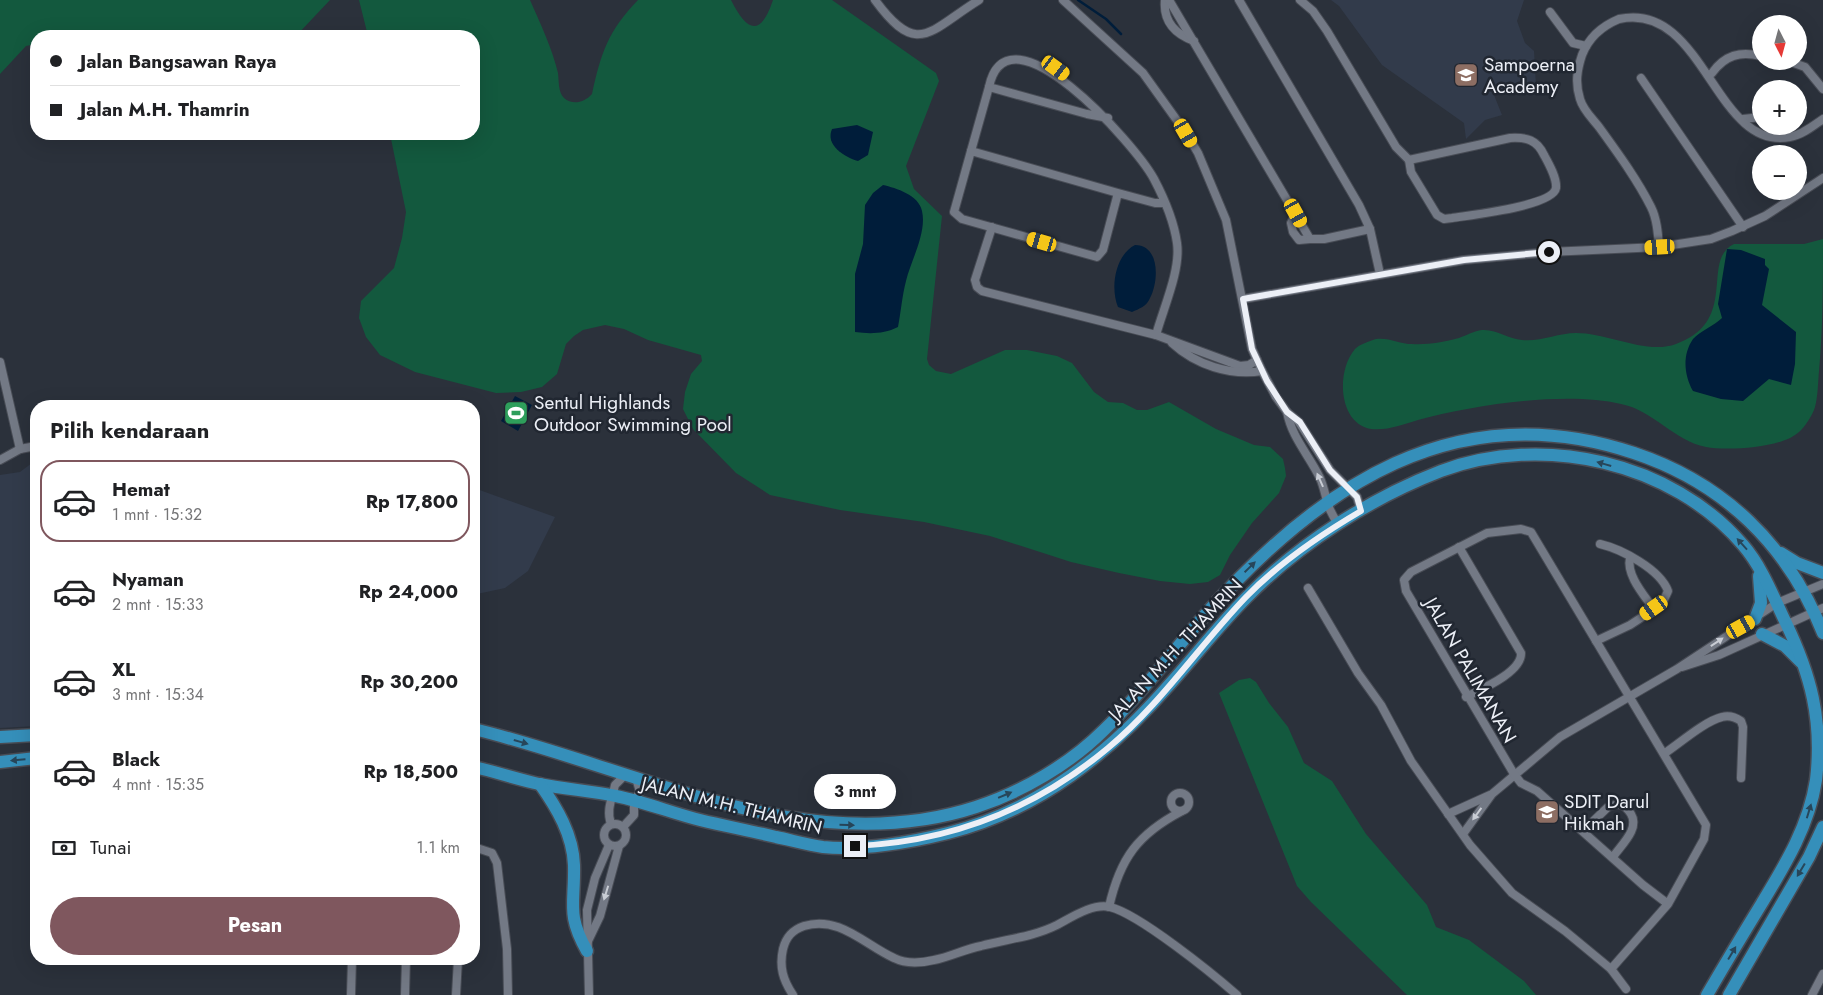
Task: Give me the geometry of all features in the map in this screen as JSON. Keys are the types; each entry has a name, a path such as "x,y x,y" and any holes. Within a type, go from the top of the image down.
{"main road":[{"name":"JALAN M.H. THAMRIN","path":"480,731 682,791 790,818 839,824 876,825 916,821 978,806 1048,773 1103,732 1248,569 1288,532 1327,502 1346,489 1400,460 1453,442 1512,434 1553,434 1610,445 1676,470 1733,505 1753,523 1775,548 1819,610 1823,633"},
{"name":"JALAN M.H. THAMRIN","path":"480,769 540,784 615,796 701,820 826,848 908,841 948,833 982,823 1016,809 1049,791 1109,747 1170,685 1247,596 1278,568 1339,524 1411,484 1443,470 1478,460 1546,453 1581,457 1632,472 1666,486 1696,502 1720,521 1746,549 1758,566 1806,667 1817,704 1819,738 1816,780 1808,814 1793,850 1707,995"},
{"path":"1775,548 1797,563 1823,573"},
{"path":"1755,620 1761,603 1758,566"},
{"path":"1762,634 1785,646 1806,667"},
{"path":"0,737 30,735"},
{"path":"0,762 30,759"},
{"path":"540,784 558,810 566,829 574,864 572,912 574,926 588,946"},
{"path":"1729,995 1809,857 1823,827"}],"street":[{"path":"874,0 903,32 917,36 935,31 979,0"},
{"path":"1165,0 1165,13 1170,25 1179,34 1194,41"},
{"path":"1169,0 1310,239 1324,240 1370,229"},
{"path":"1238,0 1353,194 1370,229 1380,274"},
{"path":"1300,0 1319,19 1396,147 1410,160 1411,172 1437,215 1444,219 1535,203 1548,198 1556,186 1541,149 1535,142 1526,138 1510,138 1410,160"},
{"path":"1065,1 1143,72 1198,153 1226,220 1250,340 1262,371 1287,412 1300,422 1330,470 1346,489 1357,497 1361,511"},
{"path":"1550,12 1573,42 1586,46"},
{"path":"1660,247 1652,208 1584,108 1580,99 1577,69 1586,46 1602,27 1625,16 1651,15 1672,24 1682,33 1743,119 1752,128"},
{"path":"1712,73 1717,66 1732,55 1741,53 1752,55"},
{"path":"1003,55 994,66 954,212 959,218 1097,257 1103,250 1118,193"},
{"path":"1040,57 1069,77 1108,118 1141,159 1154,179 1175,234 1177,254 1156,335"},
{"path":"1807,70 1823,89"},
{"path":"1641,78 1743,227"},
{"path":"989,87 1108,118"},
{"path":"1743,119 1752,118"},
{"path":"1807,129 1823,119"},
{"path":"1765,135 1783,138 1795,135"},
{"path":"971,151 1147,201 1164,203"},
{"path":"1243,299 1380,274 1502,255 1660,247 1716,237 1743,227 1783,205 1823,178"},
{"path":"992,227 975,280 978,289 1156,335 1172,343 1217,356 1240,366 1250,365 1257,360"},
{"path":"1172,343 1183,353 1224,371 1240,374 1262,371"},
{"path":"1212,365 1217,356"},
{"path":"0,362 20,450"},
{"path":"1287,412 1290,429 1319,477 1331,514 1339,524"},
{"path":"0,460 20,450 30,448"},
{"path":"1466,697 1501,679 1522,659 1518,644 1459,547 1487,533 1499,530 1521,529 1531,532 1628,695 1665,753 1707,828 1704,838 1668,904 1611,969"},
{"path":"1596,641 1630,625 1666,598 1668,591 1662,579 1648,567 1600,544"},
{"name":"JALAN PALIMANAN","path":"1459,547 1415,569 1407,574 1404,580 1406,590 1466,697 1521,783 1537,791 1643,885 1668,904"},
{"path":"1630,558 1629,566 1636,583 1654,608"},
{"path":"1463,834 1492,794 1560,737 1628,695 1677,669 1755,620 1777,603 1804,590 1823,584"},
{"path":"1308,588 1358,673 1381,705 1411,761 1463,834 1512,892 1565,931 1611,969 1626,989"},
{"path":"1677,669 1712,657 1819,610"},
{"path":"1665,753 1712,722 1722,717 1733,716 1741,721 1743,727 1741,778"},
{"path":"611,824 608,810 615,796 615,785 630,775 640,792 634,801 634,815 623,827"},
{"path":"1448,814 1492,794"},
{"path":"1583,831 1608,808 1618,804 1628,810 1633,819 1634,827 1613,857"},
{"path":"1109,907 1117,877 1133,848 1150,831 1182,811"},
{"path":"588,946 600,916 619,846 626,838 623,827 620,824 611,824 606,829 604,836 609,844 619,846"},
{"path":"589,995 587,910 597,873 609,844"},
{"path":"480,849 492,854 497,863 507,949 508,995"},
{"path":"597,873 611,877"},
{"path":"793,995 785,984 781,970 782,954 785,940 794,929 806,925 832,924 893,958 919,962 949,956 983,945 1024,938 1083,912 1109,907 1150,928 1237,995"},
{"path":"351,995 352,965"},
{"path":"405,995 406,965"},
{"path":"456,995 458,965"},
{"path":"1812,995 1823,974"}],"shaded area":[{"name":"Sampoerna Academy","path":"1331,0 1524,0 1517,21 1525,43 1534,51 1536,86 1494,95 1502,115 1485,120 1466,139 1464,123 1382,65 1339,6"},
{"path":"30,464 30,726 0,728 0,475 20,472"},
{"path":"480,490 555,517 528,571 505,588 480,593"}],"green space":[{"path":"0,0 330,0 302,30 30,30 30,45 26,46 0,74"},
{"path":"359,0 530,0 552,54 558,73 561,93 564,98 571,102 579,102 592,94 607,43 619,22 638,0 731,0 742,18 753,26 763,21 773,0 832,0 936,73 939,81 906,166 914,189 942,216 927,359 929,365 936,371 951,374 1005,350 1027,350 1057,356 1072,363 1094,392 1108,402 1123,403 1137,410 1147,410 1169,402 1216,429 1254,445 1270,447 1283,459 1285,468 1286,476 1279,493 1252,523 1230,555 1220,575 1208,582 1190,584 1160,581 1071,562 990,536 924,522 840,510 770,495 736,473 693,429 683,409 685,392 691,374 702,361 701,355 648,340 624,329 605,325 583,330 566,344 557,374 542,387 521,392 496,393 415,372 380,355 366,337 359,318 361,301 394,268 402,238 406,212 391,140 480,140 480,30 366,30"},
{"path":"1823,239 1822,322 1816,403 1811,417 1801,430 1780,442 1754,447 1727,449 1706,447 1684,439 1633,407 1598,400 1547,399 1492,405 1441,414 1383,429 1371,429 1360,425 1346,407 1343,382 1349,359 1357,347 1376,339 1408,344 1430,344 1487,330 1522,340 1536,340 1576,333 1601,336 1640,345 1665,347 1676,344 1695,334 1707,321 1714,306 1720,263 1724,252 1734,244 1804,244"},
{"path":"1250,678 1256,682 1269,703 1288,727 1304,763 1332,781 1366,834 1427,905 1436,927 1469,940 1524,981 1536,995 1407,995 1311,902 1297,886 1219,693 1239,680"}],"water":[{"path":"857,125 873,132 868,155 858,161 847,157 837,150 831,140 832,129"},
{"path":"883,185 906,193 920,205 923,219 922,228 903,292 898,327 877,333 855,332 855,274 863,244 865,205 873,193"},
{"path":"1135,245 1149,251 1153,257 1156,274 1149,301 1143,307 1132,312 1118,307 1114,291 1119,264 1128,250"},
{"path":"1727,249 1741,250 1765,259 1765,265 1769,269 1762,305 1796,332 1795,364 1791,385 1769,379 1743,401 1721,399 1693,391 1685,365 1689,345 1693,339 1722,318 1718,304"},
{"name":"Sentul Highlands Outdoor Swimming Pool","path":"515,396 532,405 518,431 501,421"}],"waterway":[{"path":"1078,0 1106,19 1121,34"}],"place":[{"name":"Sampoerna Academy","path":"1466,75"},
{"name":"Sentul Highlands Outdoor Swimming Pool","path":"516,413"},
{"name":"SDIT Darul Hikmah","path":"1547,812"}],"route":[{"path":"855,846 908,841 948,833 982,823 1016,809 1049,791 1109,747 1137,720 1247,596 1278,568 1339,524 1361,511 1357,497 1346,489 1330,470 1300,422 1287,412 1267,381 1252,349 1243,299 1464,260 1549,252"}]}
